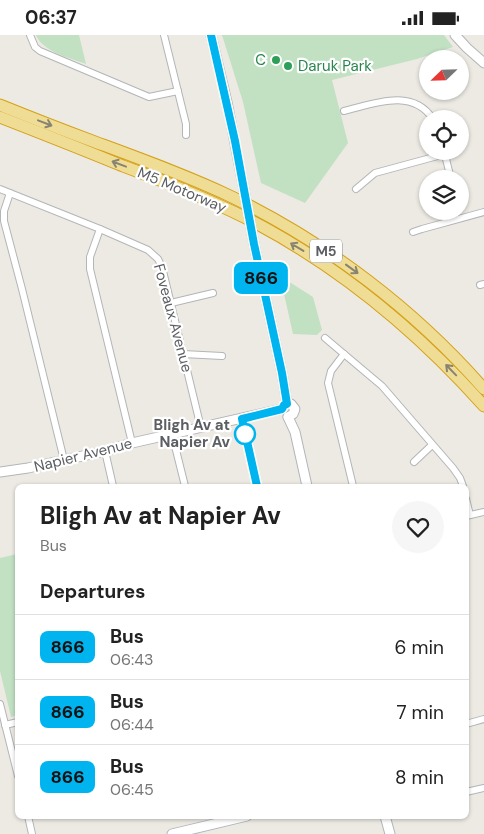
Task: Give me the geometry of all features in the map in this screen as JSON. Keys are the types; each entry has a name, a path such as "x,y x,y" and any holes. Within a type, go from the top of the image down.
{"highway":[{"name":"M5 Motorway","path":"0,105 197,181 232,197 290,229 329,253 384,293 432,336 484,389"},
{"name":"M5 Motorway","path":"0,117 171,184 249,220 293,245 359,289 390,314 449,368 484,406"}],"main road":[{"path":"211,35 227,103 254,244 282,373 286,410 295,432 307,484"},
{"path":"455,35 484,63"},
{"name":"Napier Avenue","path":"0,471 23,469 172,434 286,410"},
{"path":"172,834 234,819"},
{"path":"386,819 390,834"}],"street":[{"path":"30,35 35,47 40,51 149,97 178,91"},
{"path":"164,35 186,124 186,135"},
{"path":"344,111 382,101 399,99 407,100 424,110"},
{"path":"356,189 375,173 420,160"},
{"name":"Foveaux Avenue","path":"0,189 148,250 158,259 162,267 201,428"},
{"path":"10,193 3,216 5,239 22,289 64,460"},
{"path":"469,214 484,212"},
{"path":"413,232 446,220"},
{"path":"100,229 90,257 90,269 132,443"},
{"path":"171,303 213,293"},
{"path":"324,338 384,388 456,471 462,484"},
{"path":"183,354 222,356"},
{"path":"344,354 332,369 328,383 353,484"},
{"path":"242,419 257,484"},
{"path":"172,434 184,484"},
{"path":"414,462 432,445"},
{"path":"105,451 113,484"},
{"path":"469,516 484,512"},
{"path":"0,704 15,763"},
{"path":"469,723 484,719"},
{"path":"5,725 15,723"},
{"path":"469,791 484,787"},
{"path":"29,819 32,834"}],"green space":[{"path":"36,35 79,35 86,64 51,50"},
{"path":"222,35 444,35 453,47 444,50 419,50 419,58 332,80 348,143 305,203 261,183 243,102"},
{"path":"280,276 313,297 322,330 317,335 293,334"},
{"path":"15,554 15,716 11,717 0,671 0,558"}],"bus line":[{"name":"866","path":"211,35 235,141 287,404 282,409 242,419 257,484"}],"place":[{"name":"C","path":"276,60"},
{"name":"Daruk Park","path":"288,66"},
{"name":"Bligh Av at Napier Av","path":"245,434"}]}
